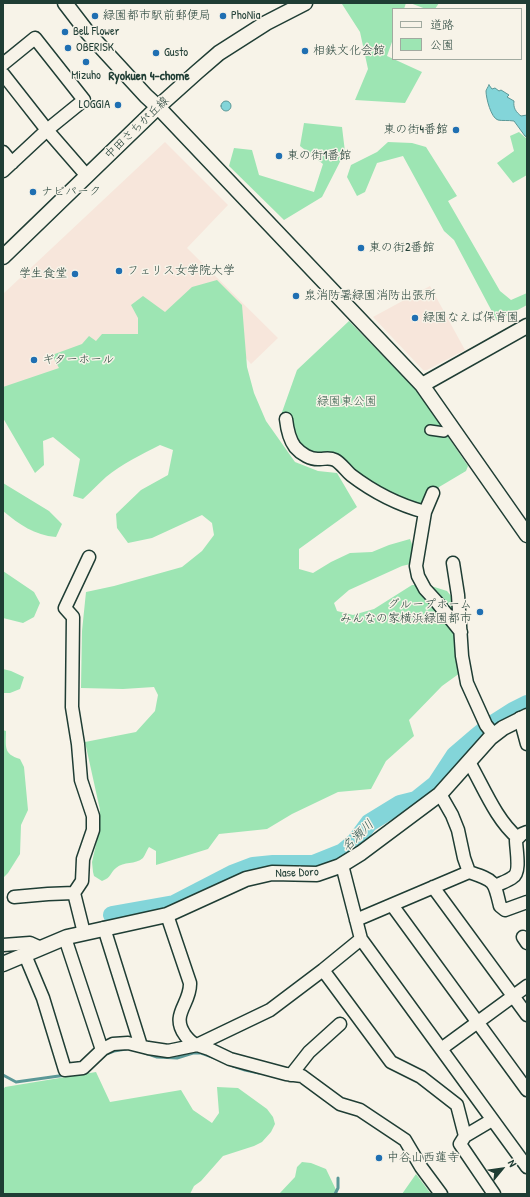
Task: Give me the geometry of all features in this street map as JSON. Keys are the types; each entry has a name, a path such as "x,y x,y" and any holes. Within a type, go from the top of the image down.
{"street":[{"path":"65,3 88,33 146,96 422,385 527,535"},
{"name":"中田さちが丘線","path":"3,257 158,107 219,53 266,23 305,3"},
{"path":"3,64 35,38 84,100 47,130 7,167 3,152"},
{"path":"3,74 47,130 88,176"},
{"path":"422,385 527,326"},
{"path":"286,418 290,438 295,447 304,454 316,459 329,458 336,460 350,474 378,492 413,509 425,512"},
{"path":"430,430 444,432"},
{"path":"433,493 425,512 416,566 418,576 425,589 460,632"},
{"path":"84,933 74,893 82,881 83,859 93,830 93,816 81,780 78,744 72,707 73,617 65,608 89,557"},
{"path":"453,563 458,595 462,656 467,684 490,730"},
{"path":"524,717 527,744"},
{"name":"Nase Doro","path":"3,964 65,938 167,915 246,879 272,873 317,874 342,865 361,853 440,794 469,762 490,730 503,728 524,717"},
{"path":"469,762 502,820 511,832 523,835"},
{"path":"440,794 452,815 458,830 464,858 469,872"},
{"path":"495,886 514,877 516,874 518,853 516,849 516,840 523,835"},
{"path":"342,865 361,939 492,1120 523,1152 527,1168"},
{"path":"356,920 469,872 488,879 495,886 500,906 506,912 527,902"},
{"path":"433,887 527,1016"},
{"path":"14,897 74,893"},
{"path":"392,905 527,1090"},
{"path":"167,915 190,983 190,991 179,1015 179,1024 191,1043 209,1049 230,1059 291,1075 302,1076 340,1104 360,1110 405,1140 421,1167 441,1194"},
{"path":"104,928 141,1046"},
{"path":"65,938 102,1050"},
{"path":"24,955 43,998 65,1070 83,1068 102,1050 113,1044 128,1043 168,1051 197,1045 270,1010 361,939"},
{"path":"3,945 30,943 41,948"},
{"path":"323,970 391,1062 420,1078 457,1105 465,1136"},
{"path":"441,1048 527,986"},
{"path":"291,1075 309,1052 354,1012"},
{"path":"492,1120 465,1136 460,1144 494,1194"}],"shaded area":[{"name":"フェリス女学院大学","path":"165,142 228,205 187,248 278,338 251,364 244,356 3,407 3,294"},
{"path":"430,286 465,350 427,370 423,370 373,317"}],"green space":[{"path":"406,3 404,8 392,8 392,42 387,56 392,58 392,60 396,60 422,72 405,103 355,100 368,69 360,32 342,4"},
{"path":"410,3 439,3 436,8 423,8"},
{"path":"304,123 342,127 345,152 322,197 284,220 229,166 234,148 252,150 259,175 314,192 323,164 300,146"},
{"path":"519,132 527,139 527,175 513,183 497,163 514,151 510,136"},
{"path":"388,142 412,143 426,147 457,196 448,201 500,291 511,300 527,293 527,305 497,321 454,240 444,231 403,156 377,163 365,192 357,196 347,177 351,165 377,152"},
{"path":"217,280 242,305 247,367 254,393 266,421 295,462 318,471 337,473 357,507 299,549 299,569 313,573 350,553 372,552 410,539 419,562 402,566 349,590 334,603 337,611 353,615 374,609 412,585 428,585 447,591 455,601 460,673 442,686 409,720 414,736 386,761 371,789 338,792 292,814 267,829 219,834 208,849 156,865 156,851 149,847 143,858 137,862 122,864 114,870 109,877 102,881 94,876 93,872 92,862 97,840 100,810 85,742 136,732 155,711 158,695 154,687 123,689 81,688 82,631 86,592 114,586 182,567 202,551 214,535 212,523 202,515 152,538 128,543 117,528 116,514 141,490 168,475 173,450 160,445 112,472 83,499 73,496 80,459 53,437 43,441 44,465 35,473 3,418 3,387 59,368 52,355 82,344 89,336 96,341 102,334 138,334 138,318 131,305 143,296 165,312 192,287"},
{"name":"緑園東公園","path":"349,321 417,391 468,466 466,471 429,493 422,506 418,508 351,473 304,453 286,419 281,415 297,370"},
{"path":"3,483 49,511 62,524 56,537 34,532 15,521 3,511"},
{"path":"3,571 34,592 40,603 34,617 23,623 3,618"},
{"path":"3,669 24,677 20,689 10,693 3,693"},
{"path":"3,730 6,731 6,745 8,752 20,759 24,767 28,810 21,825 20,854 3,878"},
{"path":"96,1072 110,1102 181,1090 193,1110 212,1123 219,1113 217,1087 238,1088 267,1109 273,1117 275,1124 271,1132 262,1142 223,1156 201,1181 194,1186 190,1194 3,1194 3,1090 5,1087"},
{"path":"302,1162 311,1163 326,1169 338,1194 279,1194 295,1177 297,1167"},
{"path":"416,1174 431,1194 402,1194"}],"water":[{"path":"489,85 492,89 495,88 499,91 501,90 509,95 507,97 514,101 515,110 521,116 527,115 527,137 514,121 498,120 493,116 486,94"},
{"path":"224,101 228,101 230,102 230,110 224,111 221,108 221,104"}],"waterway":[{"name":"名瀬川","path":"112,915 174,904 232,874 253,866 273,864 313,864 343,852 355,842 369,823 400,804 416,800 436,784 455,755 491,725 527,704"},
{"path":"106,1054 126,1049"},
{"path":"145,1053 157,1057 177,1058 193,1053 201,1053 215,1058"},
{"path":"233,1066 259,1073"},
{"path":"3,1075 16,1082 66,1075"},
{"path":"335,1194 338,1188 338,1178"}],"place":[{"name":"緑園都市駅前郵便局","path":"95,16"},
{"name":"PhoNia","path":"223,16"},
{"name":"Bell Flower","path":"65,32"},
{"name":"OBERISK","path":"68,48"},
{"name":"相鉄文化会館","path":"305,51"},
{"name":"Gusto","path":"156,53"},
{"name":"Mizuho","path":"86,62"},
{"name":"LOGGIA","path":"118,105"},
{"name":"東の街4番館","path":"456,130"},
{"name":"東の街1番館","path":"279,156"},
{"name":"ナビパーク","path":"33,192"},
{"name":"東の街2番館","path":"361,248"},
{"name":"フェリス女学院大学","path":"119,271"},
{"name":"学生食堂","path":"75,274"},
{"name":"泉消防署緑園消防出張所","path":"296,296"},
{"name":"緑園なえば保育園","path":"415,318"},
{"name":"ギターホール","path":"34,360"},
{"name":"グループホーム みんなの家横浜緑園都市","path":"480,612"},
{"name":"中谷山西蓮寺","path":"379,1158"}],"district":[{"name":"Ryokuen 4-chome","path":"149,77"}]}
